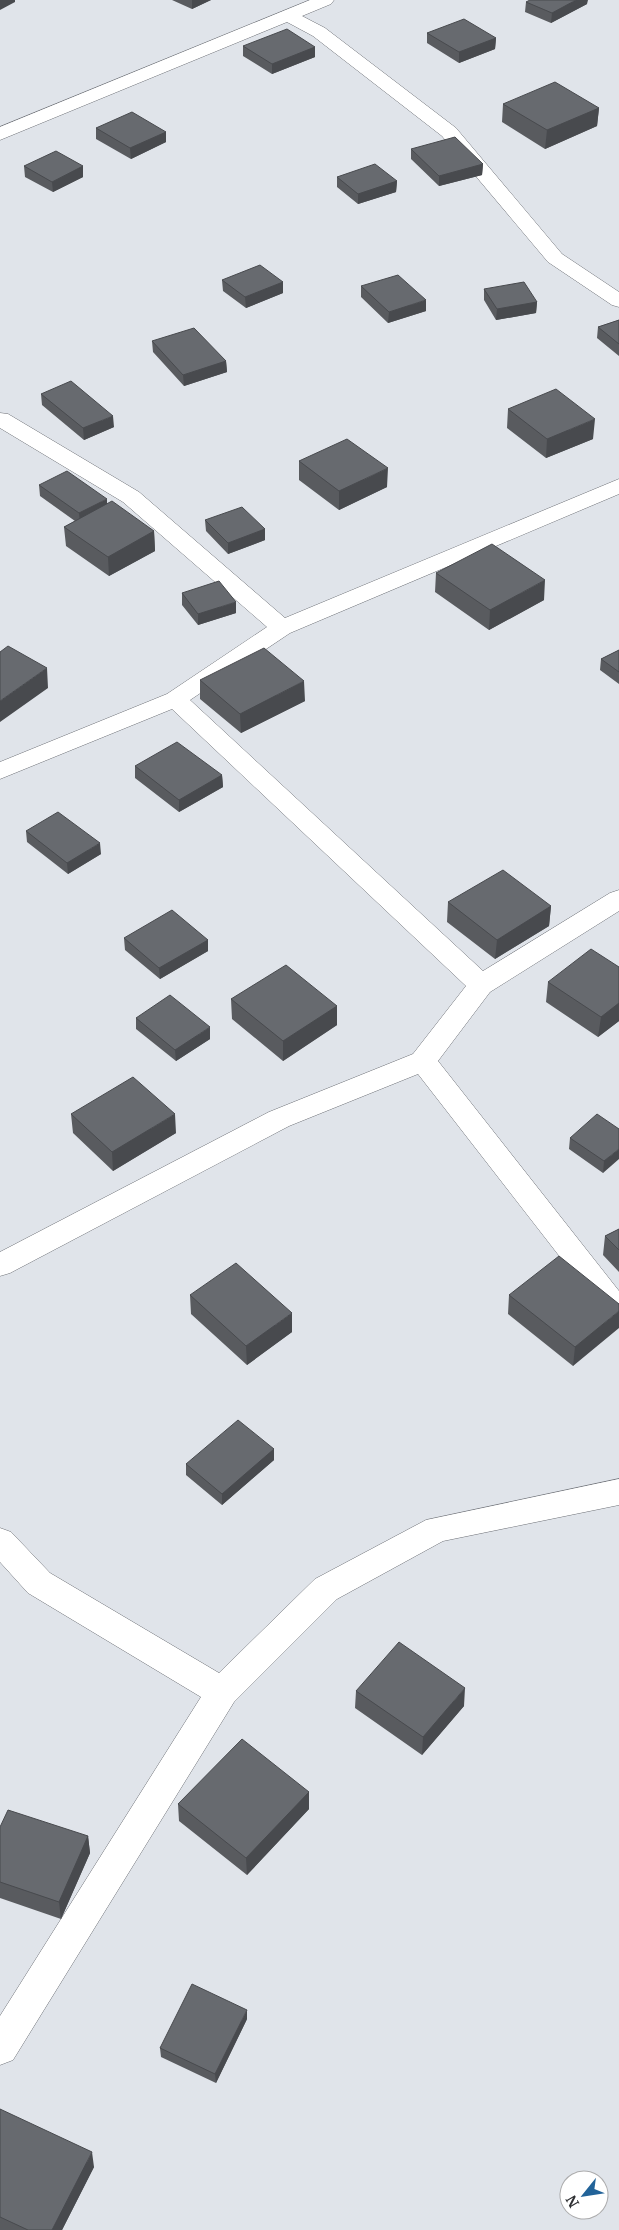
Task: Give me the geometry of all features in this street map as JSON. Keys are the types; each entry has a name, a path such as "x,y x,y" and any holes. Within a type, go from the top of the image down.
{"street":[{"path":"0,134 325,0"},
{"path":"289,16 318,32 449,132 555,258 619,301"},
{"path":"0,419 132,497 282,628"},
{"path":"0,771 176,699 282,628 619,486"},
{"path":"176,699 481,984"},
{"path":"0,1265 279,1119 423,1060 481,984 619,898"},
{"path":"423,1060 619,1312"},
{"path":"0,2048 222,1692 326,1589 436,1529 619,1492"},
{"path":"0,1541 40,1583 222,1692"}],"building":[{"path":"530,0 576,0 552,13 526,2"},
{"path":"464,19 496,38 459,52 427,33"},
{"path":"287,29 315,47 272,64 243,46"},
{"path":"555,82 599,108 547,130 503,104"},
{"path":"132,112 166,132 130,148 96,128"},
{"path":"455,137 483,164 439,176 411,149"},
{"path":"56,151 83,166 52,182 24,166"},
{"path":"375,164 397,181 358,194 337,177"},
{"path":"260,265 283,282 245,297 222,280"},
{"path":"398,275 426,300 389,312 361,286"},
{"path":"524,282 537,302 497,309 484,289"},
{"path":"619,320 619,344 598,327"},
{"path":"194,328 226,361 183,375 152,341"},
{"path":"71,381 113,416 83,428 41,394"},
{"path":"556,389 595,419 547,439 508,409"},
{"path":"347,439 388,468 339,491 299,461"},
{"path":"67,471 107,499 79,513 39,485"},
{"path":"112,501 154,531 108,557 64,527"},
{"path":"242,507 265,529 228,543 205,520"},
{"path":"492,544 545,580 490,610 436,573"},
{"path":"219,581 236,602 198,614 182,593"},
{"path":"8,646 47,668 0,701 0,652"},
{"path":"264,648 304,681 240,714 200,680"},
{"path":"619,650 619,672 601,659"},
{"path":"177,742 222,775 179,800 135,766"},
{"path":"58,812 100,843 67,863 26,831"},
{"path":"503,870 551,906 497,940 448,902"},
{"path":"172,910 208,940 159,968 124,938"},
{"path":"591,949 619,967 619,1003 601,1017 548,982"},
{"path":"286,965 337,1006 283,1041 231,999"},
{"path":"170,995 210,1027 175,1050 136,1018"},
{"path":"133,1077 175,1114 112,1152 71,1114"},
{"path":"597,1114 619,1129 619,1149 604,1161 570,1138"},
{"path":"619,1229 619,1250 605,1236"},
{"path":"559,1256 619,1304 619,1311 575,1347 509,1295"},
{"path":"236,1263 292,1313 246,1346 190,1295"},
{"path":"238,1420 274,1449 222,1494 186,1464"},
{"path":"399,1642 465,1688 423,1737 356,1691"},
{"path":"242,1739 309,1792 246,1858 178,1804"},
{"path":"8,1810 88,1836 59,1902 0,1882 0,1827"},
{"path":"192,1984 247,2010 215,2074 160,2048"},
{"path":"0,2109 92,2152 52,2230 28,2230 0,2217"}]}
